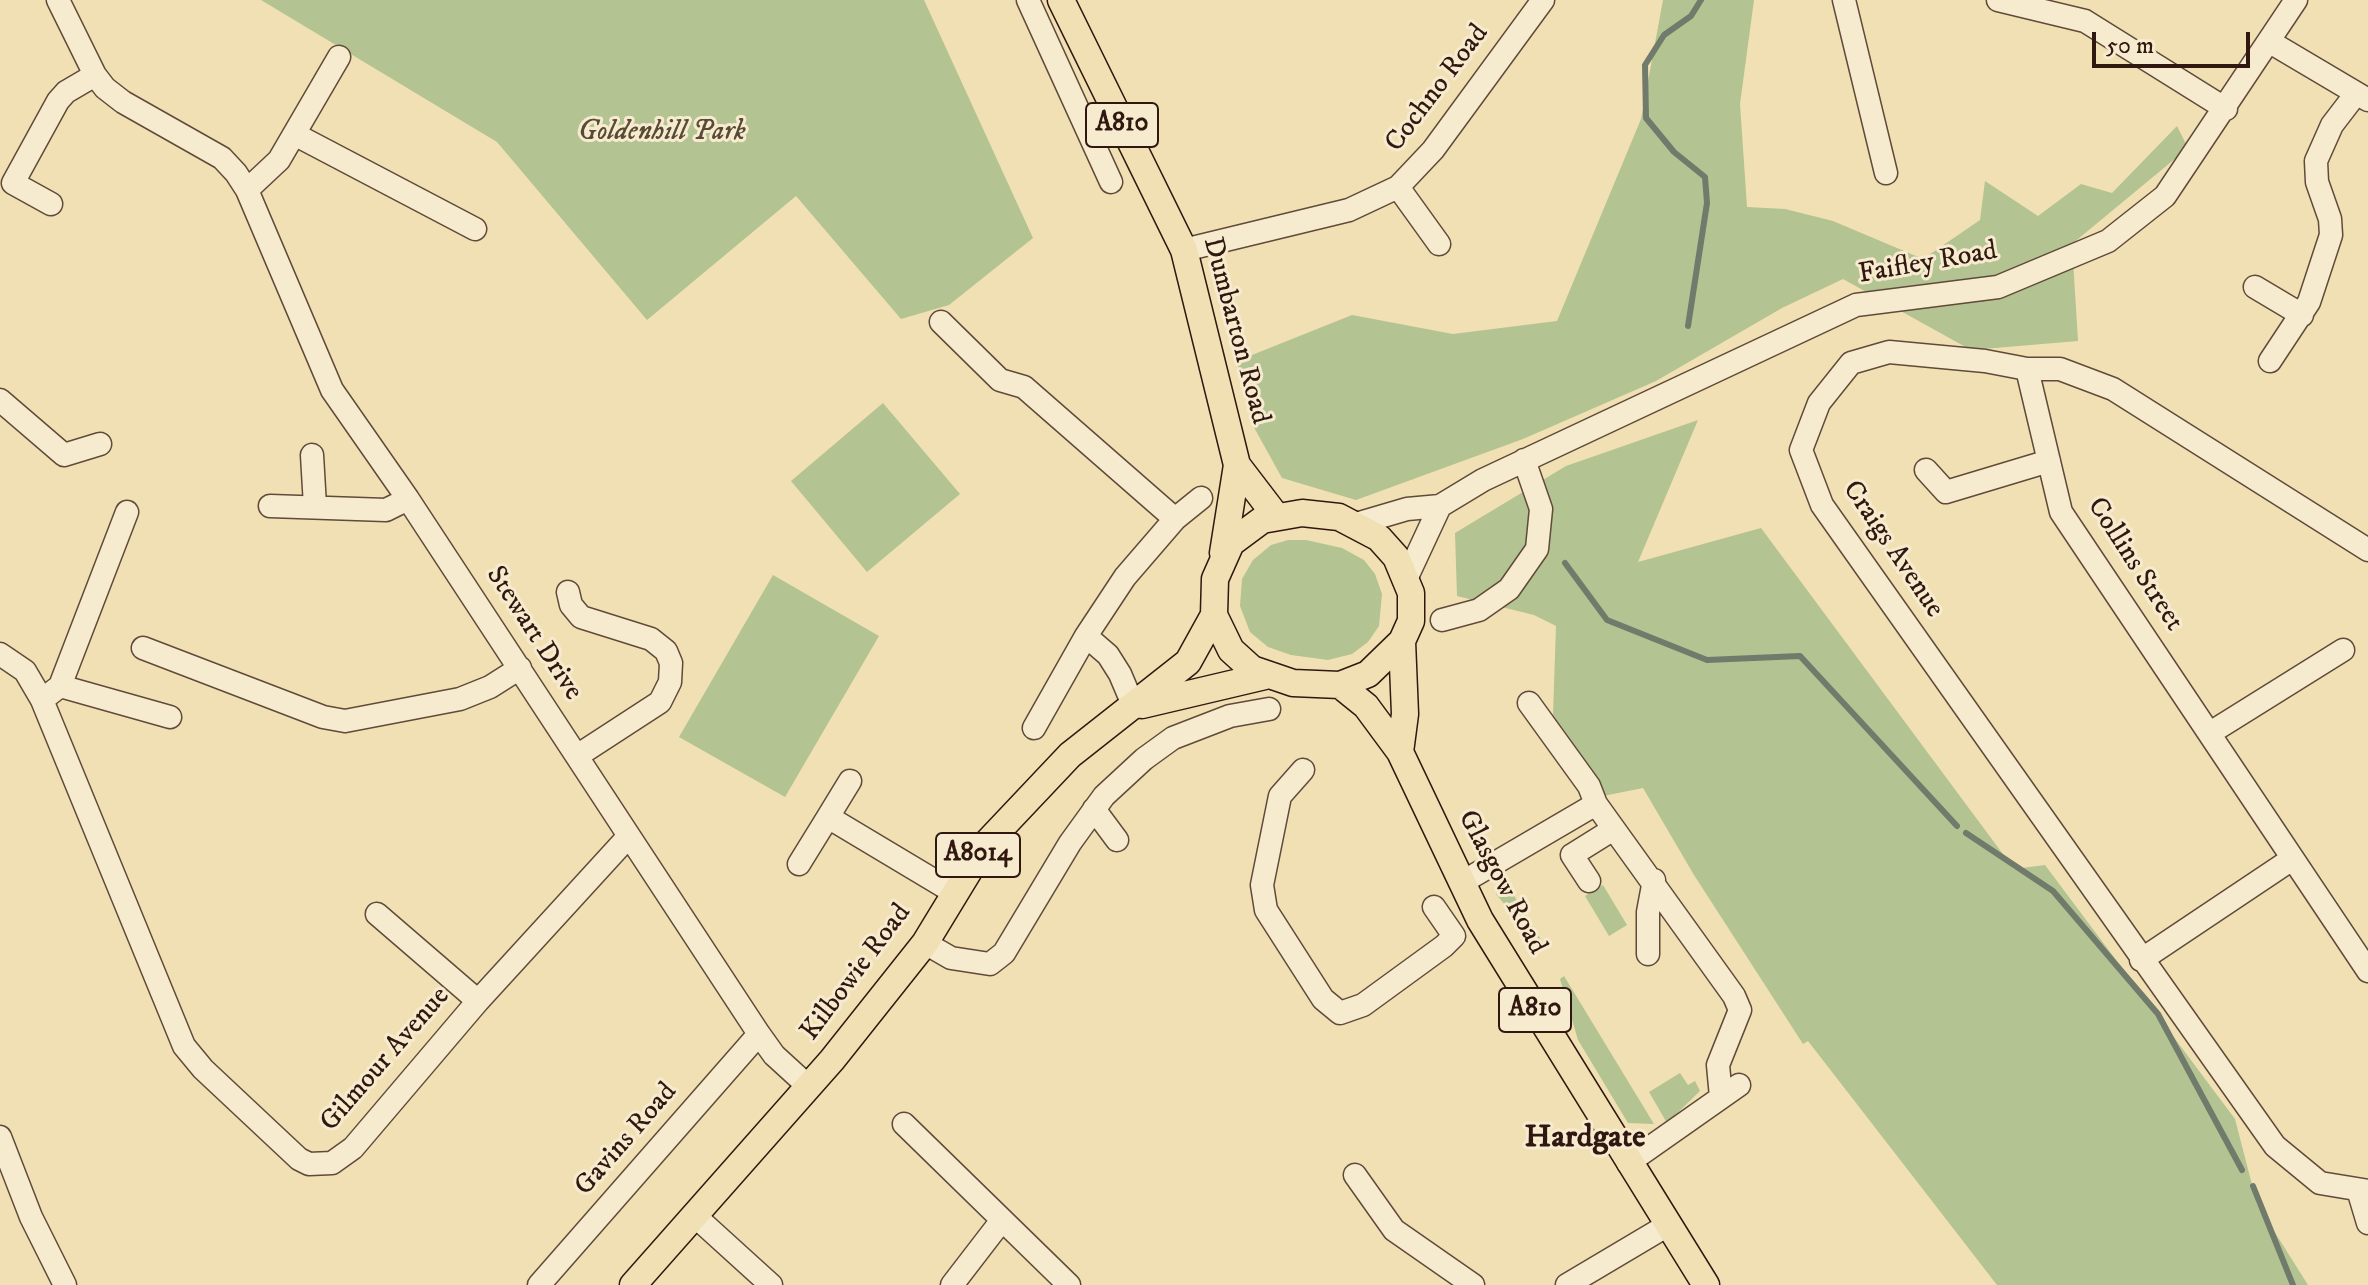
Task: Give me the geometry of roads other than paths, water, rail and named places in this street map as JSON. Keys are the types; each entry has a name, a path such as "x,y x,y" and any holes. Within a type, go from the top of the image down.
{"main road":[{"name":"Dumbarton Road","path":"1061,0 1184,250 1237,465"},
{"name":"A810","path":"1237,465 1276,516"},
{"name":"A810","path":"1237,465 1223,553 1215,579 1214,615 1231,650 1265,676 1293,683 1340,685 1368,674 1402,641"},
{"path":"1223,553 1249,526 1276,516 1321,514 1356,524 1388,548 1406,579 1412,607 1402,641 1405,714 1400,752"},
{"name":"Kilbowie Road","path":"633,1285 809,1087 925,943 984,846 1070,755 1188,662 1214,615"},
{"name":"Kilbowie Road","path":"1134,707 1265,676"},
{"name":"Glasgow Road","path":"1340,685 1366,706 1400,752 1480,920 1706,1285"}],"street":[{"name":"Stewart Drive","path":"58,0 95,75 123,102 222,158 247,190 332,390 408,499 759,1034 774,1055 809,1087"},
{"path":"1028,0 1111,182"},
{"name":"Cochno Road","path":"1184,250 1349,210 1398,187 1433,150 1543,0"},
{"path":"1844,0 1886,173"},
{"path":"1998,0 2085,21 2226,109"},
{"name":"Faifley Road","path":"1356,524 1407,509 1440,506 1524,460 1856,305 1998,287 2108,241 2165,196 2296,0"},
{"path":"2270,42 2362,98 2332,125 2316,161 2317,182 2330,219 2331,235 2302,315 2270,361"},
{"path":"247,190 272,170 296,135 339,57"},
{"path":"51,204 13,183 58,101 66,92 95,75"},
{"path":"296,135 475,229"},
{"path":"1398,187 1439,244"},
{"path":"2255,287 2302,315"},
{"path":"941,322 1000,380 1024,387 1175,519"},
{"name":"Craigs Avenue","path":"2368,550 2113,389 2060,369 2027,369 1889,352 1851,363 1819,403 1801,450 1822,505 2275,1146 2320,1183 2364,1192 2368,1223"},
{"name":"Collins Street","path":"2027,369 2061,512 2368,971"},
{"path":"0,400 64,455 100,444"},
{"path":"312,455 315,506"},
{"path":"1442,620 1479,610 1509,589 1537,549 1541,509 1524,460"},
{"path":"1926,470 1946,492 2049,461"},
{"path":"1034,728 1086,636 1125,577 1175,519 1201,498"},
{"path":"270,506 386,510 408,499"},
{"path":"1406,579 1440,506"},
{"path":"46,709 60,686 127,512"},
{"path":"568,592 571,605 581,617 651,639 666,651 671,663 670,682 660,702 577,756"},
{"path":"1086,636 1114,664 1134,707"},
{"path":"143,648 323,717 345,721 460,699 490,687 520,668"},
{"path":"2210,733 2343,650"},
{"name":"Gilmour Avenue","path":"0,654 25,671 46,709 184,1046 203,1069 299,1159 321,1166 343,1157 478,1001 628,837"},
{"path":"60,686 170,717"},
{"path":"1529,703 1589,786 1612,830 1654,880 1734,996 1740,1010 1718,1065 1730,1091 1628,1163"},
{"path":"925,943 951,958 990,964 1004,953 1094,809 1134,768 1173,738 1230,716 1269,709"},
{"path":"1303,770 1280,796 1262,885 1266,910 1323,999 1340,1013 1363,1005 1480,920"},
{"path":"799,864 850,781"},
{"path":"1461,883 1596,804"},
{"path":"1094,809 1117,840"},
{"path":"828,817 955,893"},
{"path":"1589,881 1572,855 1612,830"},
{"path":"2141,960 2292,859"},
{"path":"1648,954 1648,912 1654,880"},
{"path":"1434,907 1454,936"},
{"path":"377,914 478,1001"},
{"name":"Gavins Road","path":"539,1285 759,1034"},
{"path":"904,1124 1069,1285"},
{"path":"0,1137 31,1217 65,1285"},
{"path":"1355,1175 1394,1230 1473,1285"},
{"path":"695,1216 771,1285"},
{"path":"952,1285 1002,1220"},
{"path":"1567,1285 1668,1225"}],"waterway":[{"path":"1688,326 1707,203 1705,177 1674,152 1646,118 1645,65 1664,35 1691,16 1701,0"},
{"path":"1565,563 1607,620 1707,660 1800,656 1957,826"},
{"path":"1966,833 2053,891 2158,1014 2242,1170"},
{"path":"2253,1186 2293,1285"}],"district":[{"name":"Hardgate","path":"1585,1139"}],"park label":[{"name":"Goldenhill Park","path":"662,133"}]}
